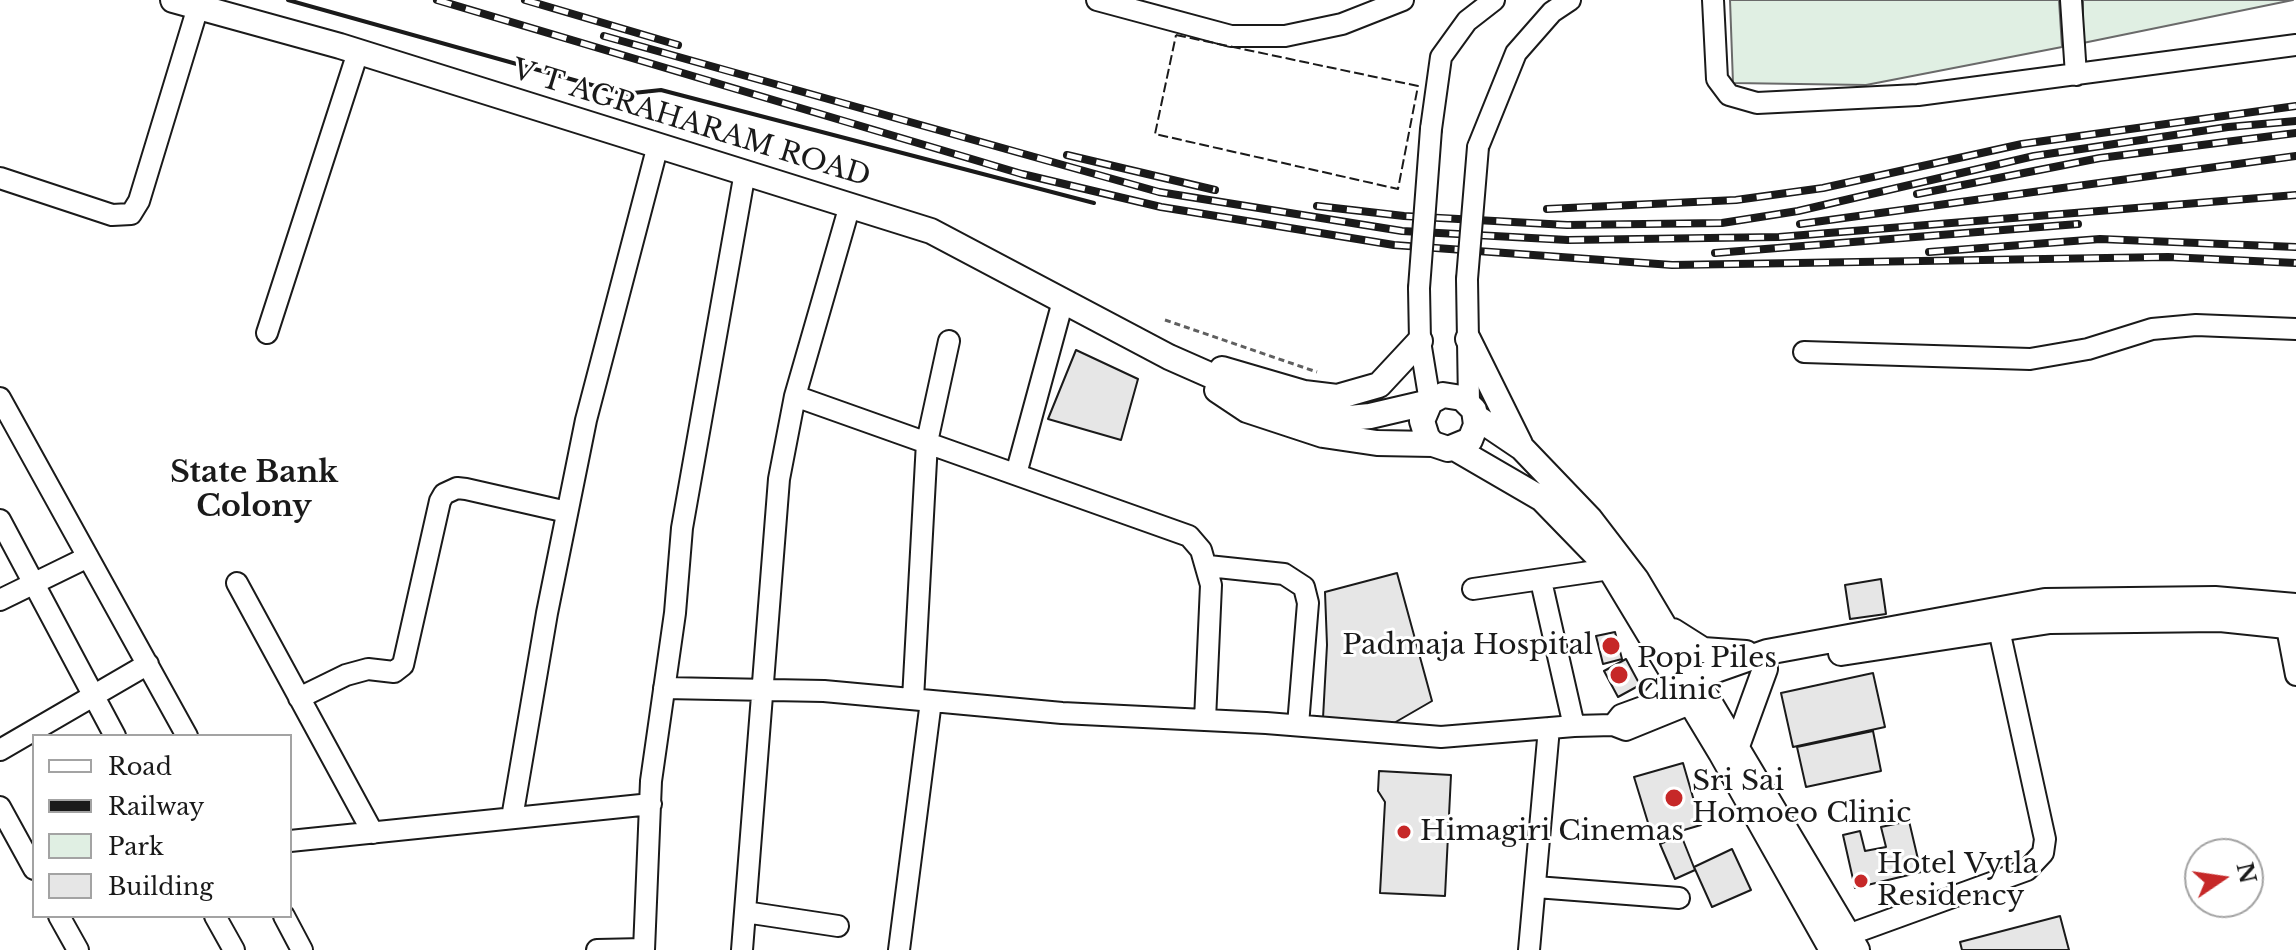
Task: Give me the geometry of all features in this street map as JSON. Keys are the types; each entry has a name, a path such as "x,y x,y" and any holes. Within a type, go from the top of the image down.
{"main road":[{"name":"V T AGRAHARAM ROAD","path":"173,0 358,52 931,231 1169,357"},
{"path":"1468,339 1480,369 1522,448"},
{"path":"1169,357 1259,377 1304,393 1337,397 1379,385 1420,341"},
{"path":"1169,357 1287,409 1339,419 1379,415 1436,398 1462,398 1522,448 1590,519 1636,579 1846,945"},
{"path":"1169,357 1247,410 1323,435 1377,443 1444,446 1474,433 1473,410"},
{"path":"1436,398 1422,421 1444,446 1542,499 1610,569 1737,746 1846,945"},
{"path":"1650,705 1766,661 1997,618 2045,601 2215,599 2290,616"},
{"path":"1657,616 1684,641 1703,650 1766,661"},
{"path":"1737,746 1766,661"}],"street":[{"path":"1109,2 1231,36 1285,36 1342,24 1403,0"},
{"path":"1436,398 1420,341 1419,288 1431,129 1441,57 1467,21 1494,0"},
{"path":"1473,410 1467,279 1478,147 1516,53 1552,12 1570,0"},
{"path":"1713,0 1717,79 1721,88 1741,100 1757,103 1918,95 2296,45"},
{"path":"2071,0 2076,75"},
{"path":"0,178 112,215 131,214 139,201 198,7"},
{"path":"267,333 358,52"},
{"path":"512,818 586,420 658,145"},
{"path":"597,950 644,949 651,804 682,528 745,172"},
{"path":"742,950 779,479 795,396 850,205"},
{"path":"1016,474 1063,301"},
{"path":"1804,352 2030,359 2088,349 2152,329 2196,325 2296,329"},
{"path":"899,950 922,700 927,442 949,341"},
{"path":"795,396 1179,531 1196,542 1208,566 1211,585 1205,720"},
{"path":"0,398 186,734"},
{"path":"299,698 346,675 368,669 394,672 403,665 444,494 457,488 466,489 567,512"},
{"path":"0,520 114,734"},
{"path":"0,600 88,557"},
{"path":"1208,566 1284,574 1304,587 1308,603 1298,725"},
{"path":"1473,589 1610,569"},
{"path":"1541,581 1574,726"},
{"path":"237,583 373,833"},
{"path":"2290,616 2296,675"},
{"path":"1846,945 2027,870 2043,853 2045,839 1997,618"},
{"path":"0,750 148,664"},
{"path":"664,688 763,690 922,700 1062,713 1298,725 1441,737 1574,726 1613,725 1626,730 1696,687"},
{"path":"1613,725 1621,715 1650,705"},
{"path":"1529,950 1549,728"},
{"path":"292,841 651,804"},
{"path":"0,807 32,865"},
{"path":"1536,887 1679,898"},
{"path":"745,912 838,926"},
{"path":"60,918 78,950"},
{"path":"216,918 234,950"},
{"path":"285,918 302,950"}],"path":[{"path":"1165,320 1321,374"}],"green space":[{"path":"1730,0 2059,0 2062,47 1866,85 1733,83"},
{"path":"2083,0 2293,0 2083,43"}],"building":[{"path":"1076,350 1138,379 1121,440 1048,419"},
{"path":"1397,573 1432,701 1394,723 1323,718 1327,645 1325,592"},
{"path":"1881,579 1886,614 1850,619 1845,585"},
{"path":"1615,632 1622,659 1603,664 1596,636"},
{"path":"1626,659 1640,685 1618,697 1604,671"},
{"path":"1873,673 1885,727 1793,747 1781,693"},
{"path":"1873,731 1881,771 1806,787 1797,747"},
{"path":"1683,763 1701,825 1653,839 1634,777"},
{"path":"1379,771 1451,775 1445,896 1380,893 1385,802 1378,791"},
{"path":"1909,821 1921,872 1855,888 1843,835 1860,831 1865,851 1886,847 1881,827"},
{"path":"1681,835 1695,870 1675,879 1660,844"},
{"path":"1732,849 1751,890 1712,907 1694,867"},
{"path":"2060,916 2069,950 1962,950 1960,942"}],"railway":[{"path":"437,0 1022,174 1161,207 1394,245 1672,265 2168,257 2296,263"},
{"path":"525,0 678,45"},
{"path":"604,36 1159,192 1402,231 1568,240 1779,237 2296,195"},
{"path":"1547,209 1736,200 1823,188 2022,144 2296,106"},
{"path":"1317,206 1404,216 1567,225 1722,223 1798,211 2034,156 2228,127 2296,121"},
{"path":"1917,194 2100,158 2296,133"},
{"path":"1067,155 1215,190"},
{"path":"1800,224 2296,156"},
{"path":"1715,253 2078,224"},
{"path":"1929,252 2100,239 2296,247"}],"fence":[{"path":"1176,35 1418,86 1398,189 1155,134 1176,35"}],"wall":[{"path":"288,0 624,94 661,90 1094,203"}],"place":[{"name":"Padmaja Hospital","path":"1611,646"},
{"name":"Popi Piles Clinic","path":"1619,675"},
{"name":"Sri Sai Homoeo Clinic","path":"1674,798"},
{"name":"Himagiri Cinemas","path":"1404,832"},
{"name":"Hotel Vytla Residency","path":"1861,881"}],"district":[{"name":"State Bank Colony","path":"254,491"}]}
